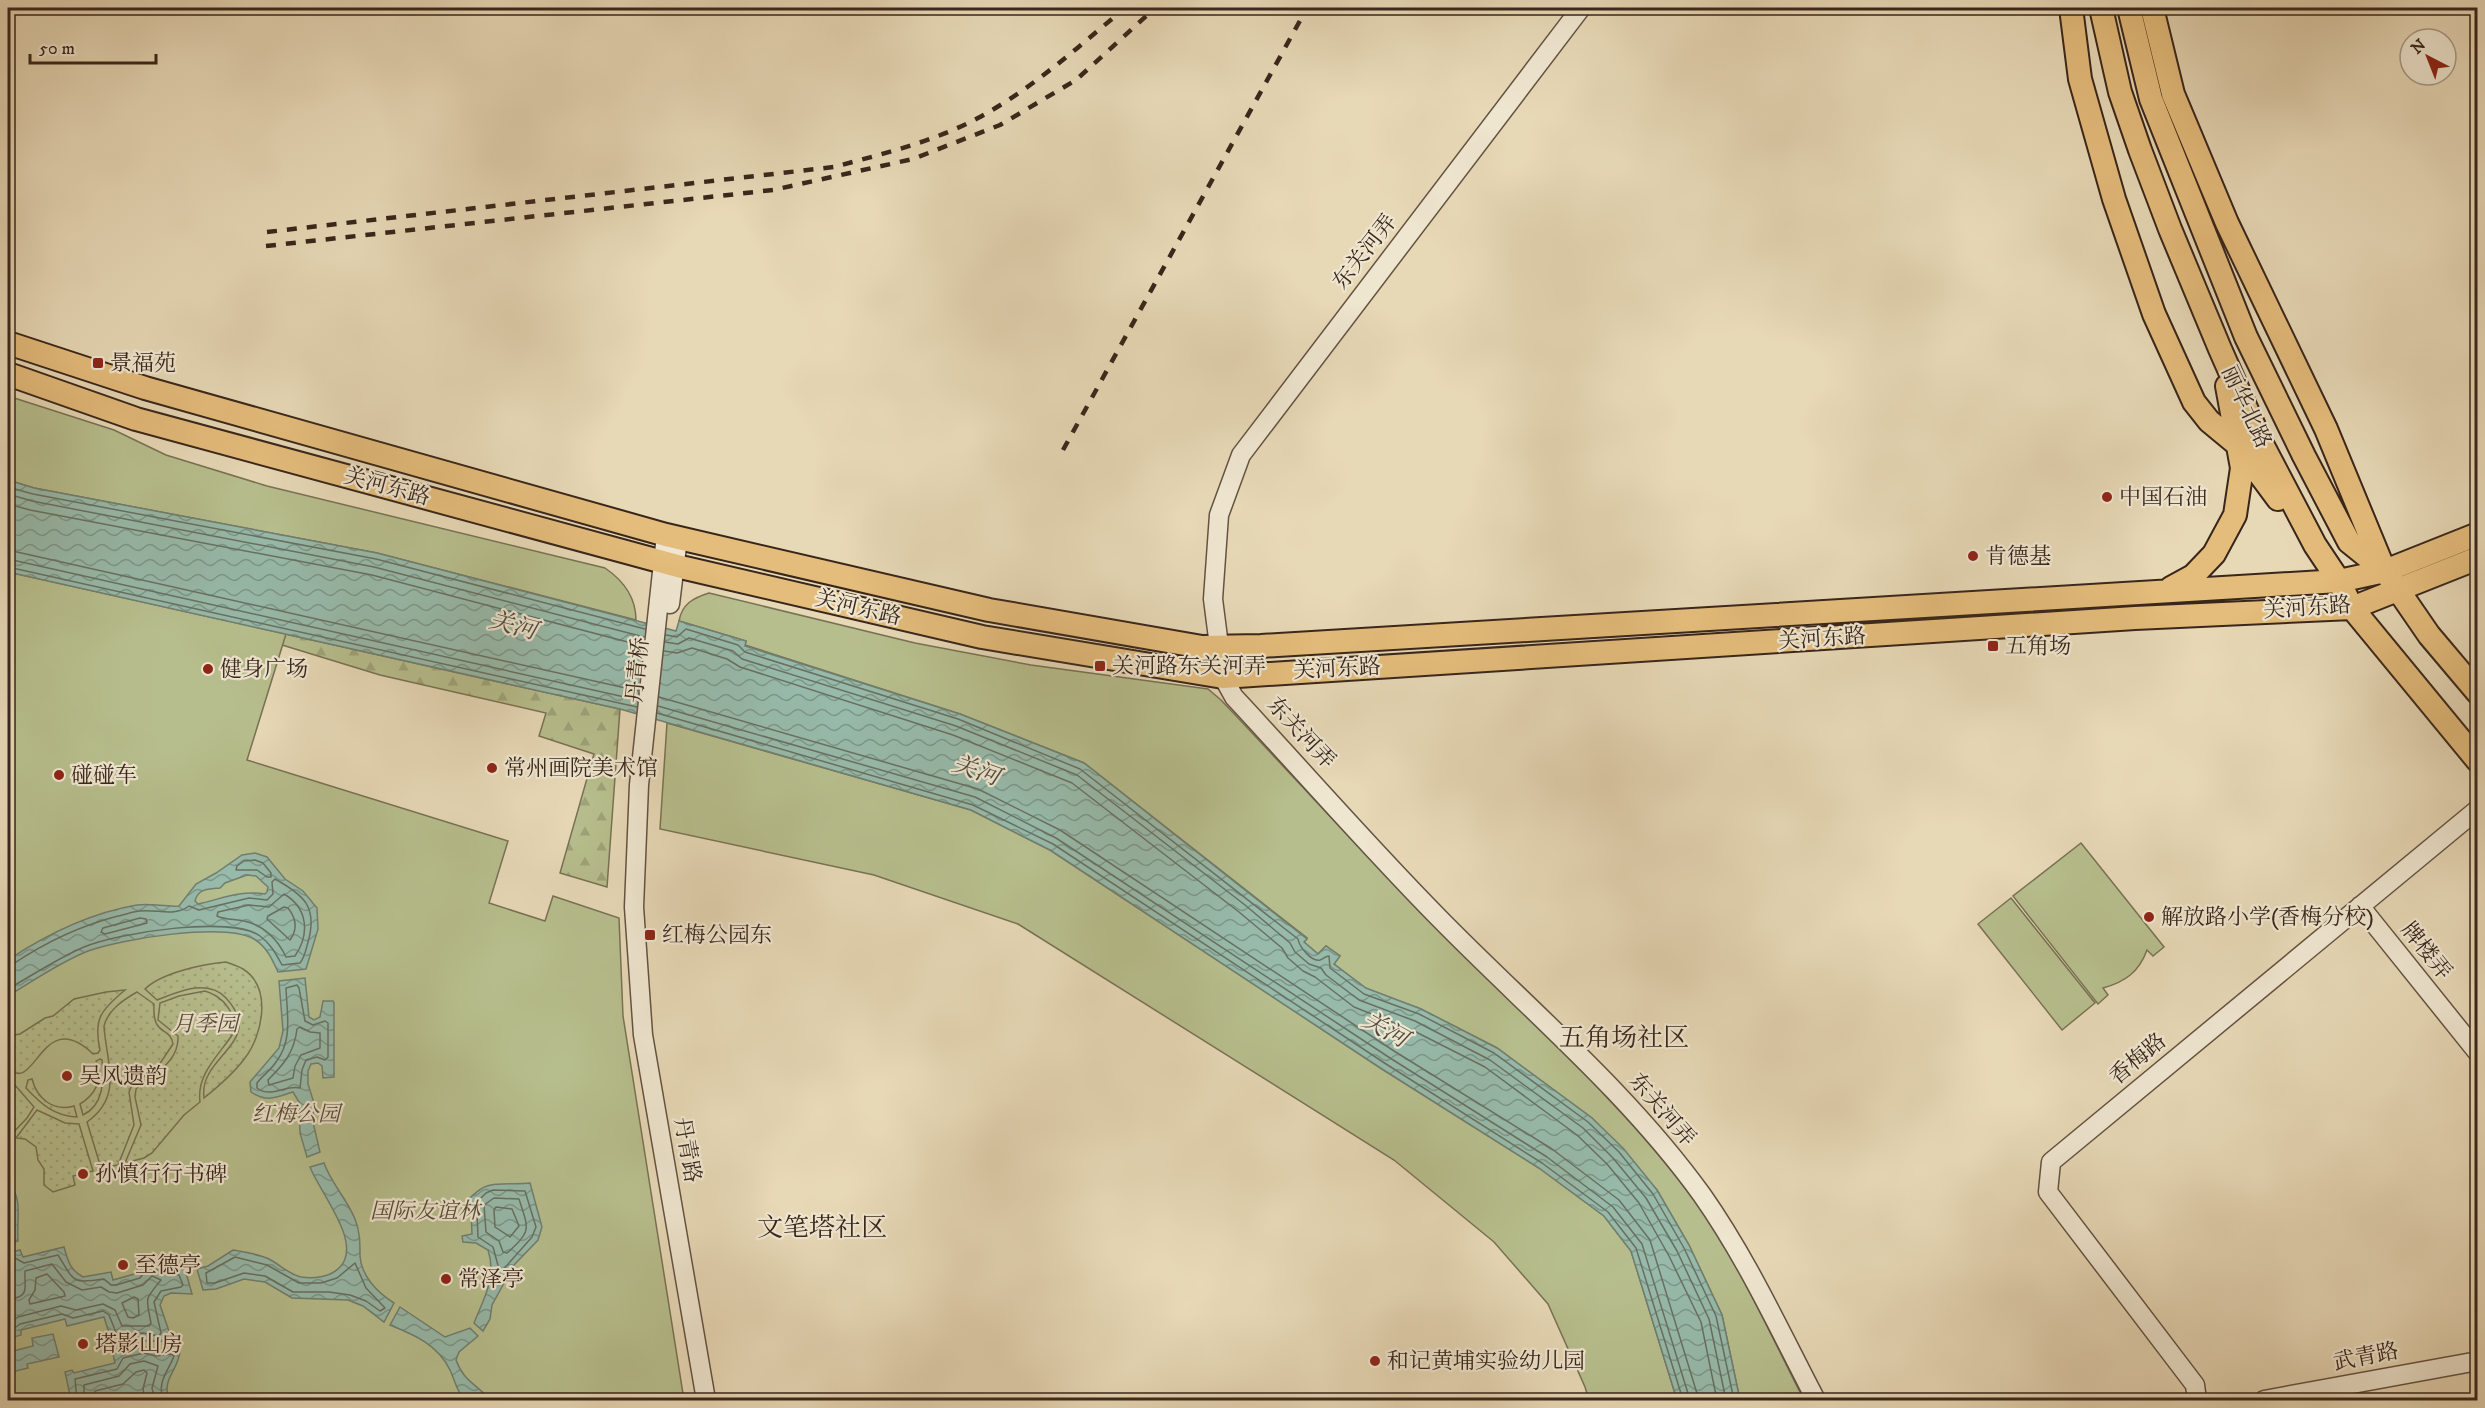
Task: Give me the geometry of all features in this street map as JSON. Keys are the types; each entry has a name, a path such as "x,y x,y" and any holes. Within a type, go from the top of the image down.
{"main road":[{"path":"2071,8 2080,79 2114,199 2154,314 2194,402 2209,421 2238,445 2338,581"},
{"name":"丽华北路","path":"2101,8 2120,92 2170,229 2261,442 2315,545 2352,608 2416,689 2478,761"},
{"name":"丽华北路","path":"2129,8 2151,99 2246,337 2349,542 2391,580 2429,635 2478,693"},
{"path":"2152,8 2177,105 2227,223 2326,429 2391,580"},
{"name":"关河东路","path":"8,343 145,388 672,537 989,610 1202,647 1712,619 2167,590 2391,580 2478,558"},
{"path":"2167,590 2193,576 2214,554 2235,515 2242,468 2220,349"},
{"name":"关河东路","path":"8,375 136,419 668,563 982,637 1222,677 2134,618 2352,608 2391,580 2478,534"}],"street":[{"name":"东关河弄","path":"1581,8 1241,455 1219,515 1213,599 1222,677 1234,697 1437,916 1614,1091 1668,1151 1702,1195 1741,1254 1816,1401"},
{"path":"668,563 672,537"},
{"name":"丹青桥","path":"650,730 668,563"},
{"name":"丹青路","path":"650,730 639,785 634,907 643,1035 706,1401"},
{"name":"香梅路","path":"2197,1401 2195,1385 2048,1192 2051,1162 2478,809"},
{"name":"牌楼弄","path":"2360,906 2478,1053"},
{"name":"武青路","path":"2264,1401 2478,1361"}],"green space":[{"path":"8,396 114,430 166,455 267,486 605,568 628,590 634,604 636,620 377,553 34,488 8,480"},
{"path":"8,572 620,709 607,887 560,873 594,754 539,736 546,713 380,675 282,645 246,760 276,806"},
{"name":"红梅公园","path":"8,572 286,634 247,760 508,841 489,903 545,921 553,896 619,918 623,1016 684,1400 8,1400"},
{"path":"709,593 915,643 1031,665 1208,689 1423,914 1548,1037 1641,1133 1712,1225 1753,1299 1804,1400 1740,1400 1722,1315 1689,1245 1657,1190 1592,1118 1497,1048 1421,1009 1366,989 1334,964 1340,956 1326,946 1318,954 1304,942 1307,938 1084,763 960,714 745,645 746,641 679,621 680,615 689,602"},
{"path":"667,723 971,810 1050,850 1382,1069 1539,1168 1604,1216 1631,1251 1677,1400 1589,1400 1548,1304 1494,1242 1394,1160 1018,924 874,875 660,829"},
{"path":"2081,843 2164,947 2153,956 2147,950 2140,964 2130,975 2118,983 2103,988 2108,995 2098,1004 2013,896"},
{"path":"2011,898 2095,1003 2062,1030 1978,924"},
{"name":"月季园","path":"226,962 243,969 252,977 258,988 262,1012 260,1025 245,1058 204,1098 205,1083 211,1071 235,1038 239,1027 237,1013 226,998 211,989 193,989 157,1000 145,989 161,978 172,974 194,967"},
{"name":"月季园","path":"125,990 110,1003 101,1016 98,1030 100,1050 98,1053 93,1054 76,1041 62,1039 50,1044 25,1071 17,1073 8,1067 8,1036 20,1034 45,1018 53,1016 74,999"},
{"name":"月季园","path":"205,991 226,1005 233,1016 236,1029 206,1072 200,1091 200,1102 184,1115 152,1153 144,1158 125,1163 141,1125 135,1097 136,1089 164,1067 177,1045 178,1036 158,1020 160,1003 179,996"},
{"name":"月季园","path":"137,992 154,1004 154,1015 158,1027 171,1038 173,1044 159,1065 132,1085 129,1092 134,1125 118,1165 101,1168 87,1122 106,1101 109,1090 109,1065 104,1026 113,1010"},
{"path":"100,1059 103,1068 99,1098 90,1111 83,1115 80,1104 97,1086 99,1074 96,1061"},
{"path":"8,1077 34,1107 8,1138"},
{"path":"32,1079 42,1098 60,1107 74,1106 77,1117 55,1112 43,1104 26,1088 28,1080"},
{"path":"37,1110 65,1123 79,1124 93,1171 73,1176 75,1185 53,1192 44,1185 44,1169 38,1160 36,1147 25,1139 16,1138"}],"water":[{"name":"关河","path":"8,480 34,488 377,553 676,631 679,621 746,641 745,646 960,714 1084,763 1307,939 1304,942 1318,954 1326,946 1340,956 1334,964 1366,988 1421,1009 1497,1048 1592,1118 1623,1148 1657,1190 1689,1245 1722,1315 1740,1400 1677,1400 1631,1251 1604,1216 1539,1168 1382,1069 1050,850 971,810 620,709 8,572"},
{"path":"255,853 267,857 285,879 303,891 317,908 318,929 306,969 278,972 262,946 254,939 240,934 197,932 172,934 147,937 88,951 57,966 8,996 8,960 23,950 54,933 102,913 148,904 179,906 196,884 242,855","holes":["247,875 256,876 268,887 265,894 239,894 198,904 195,901 205,890 220,888 225,883"]},
{"path":"305,978 309,1017 314,1020 320,1017 323,1001 334,1003 334,1077 323,1078 322,1066 318,1063 311,1064 308,1071 308,1084 314,1103 313,1122 320,1152 307,1157 300,1133 299,1102 293,1092 272,1098 262,1097 251,1092 250,1082 279,1048 283,1031 279,981"},
{"path":"324,1163 355,1219 363,1270 376,1289 394,1303 384,1322 363,1306 348,1300 292,1298 265,1282 244,1279 216,1289 203,1290 197,1269 208,1266 233,1250 265,1257 301,1277 322,1277 340,1267 346,1257 343,1232 310,1167"},
{"path":"8,1182 18,1203 18,1241 8,1244"},
{"path":"530,1183 542,1227 538,1240 514,1265 492,1305 490,1319 483,1331 474,1323 488,1287 490,1260 488,1250 476,1243 463,1242 462,1236 472,1234 471,1212 462,1212 462,1206 476,1192 486,1187 498,1184"},
{"path":"64,1247 72,1268 83,1277 111,1272 113,1280 138,1273 136,1264 143,1263 185,1269 192,1294 171,1293 164,1296 160,1305 172,1340 128,1343 127,1340 112,1343 104,1317 67,1326 65,1319 21,1330 21,1335 10,1338 8,1342 8,1286 13,1284 8,1253 20,1250 23,1257"},
{"path":"400,1307 445,1337 470,1328 478,1336 459,1352 456,1360 467,1378 490,1400 464,1400 450,1370 439,1354 417,1337 390,1325"},
{"path":"53,1334 59,1357 27,1364 28,1368 8,1373 8,1349 12,1348 13,1351 33,1346 32,1338"},
{"path":"144,1347 180,1349 177,1363 167,1385 169,1400 71,1400 65,1372 72,1370 74,1373 115,1363 113,1354"}],"railway":[{"path":"267,232 834,167 925,141 978,118 1036,81 1125,8"},
{"path":"266,246 773,190 913,159 1000,125 1076,80 1155,8"},
{"path":"1063,450 1307,8"}],"place":[{"name":"景福苑","path":"98,363"},
{"name":"中国石油","path":"2107,497"},
{"name":"肯德基","path":"1973,556"},
{"name":"五角场","path":"1993,646"},
{"name":"关河路东关河弄","path":"1100,666"},
{"name":"健身广场","path":"208,669"},
{"name":"常州画院美术馆","path":"492,768"},
{"name":"碰碰车","path":"59,775"},
{"name":"解放路小学(香梅分校)","path":"2149,917"},
{"name":"红梅公园东","path":"650,935"},
{"name":"吴风遗韵","path":"67,1076"},
{"name":"孙慎行行书碑","path":"83,1174"},
{"name":"至德亭","path":"123,1265"},
{"name":"常泽亭","path":"446,1279"},
{"name":"塔影山房","path":"83,1344"},
{"name":"和记黄埔实验幼儿园","path":"1375,1361"}],"district":[{"name":"五角场社区","path":"1624,1038"},
{"name":"文笔塔社区","path":"822,1228"}],"park label":[{"name":"国际友谊林","path":"425,1211"}]}
